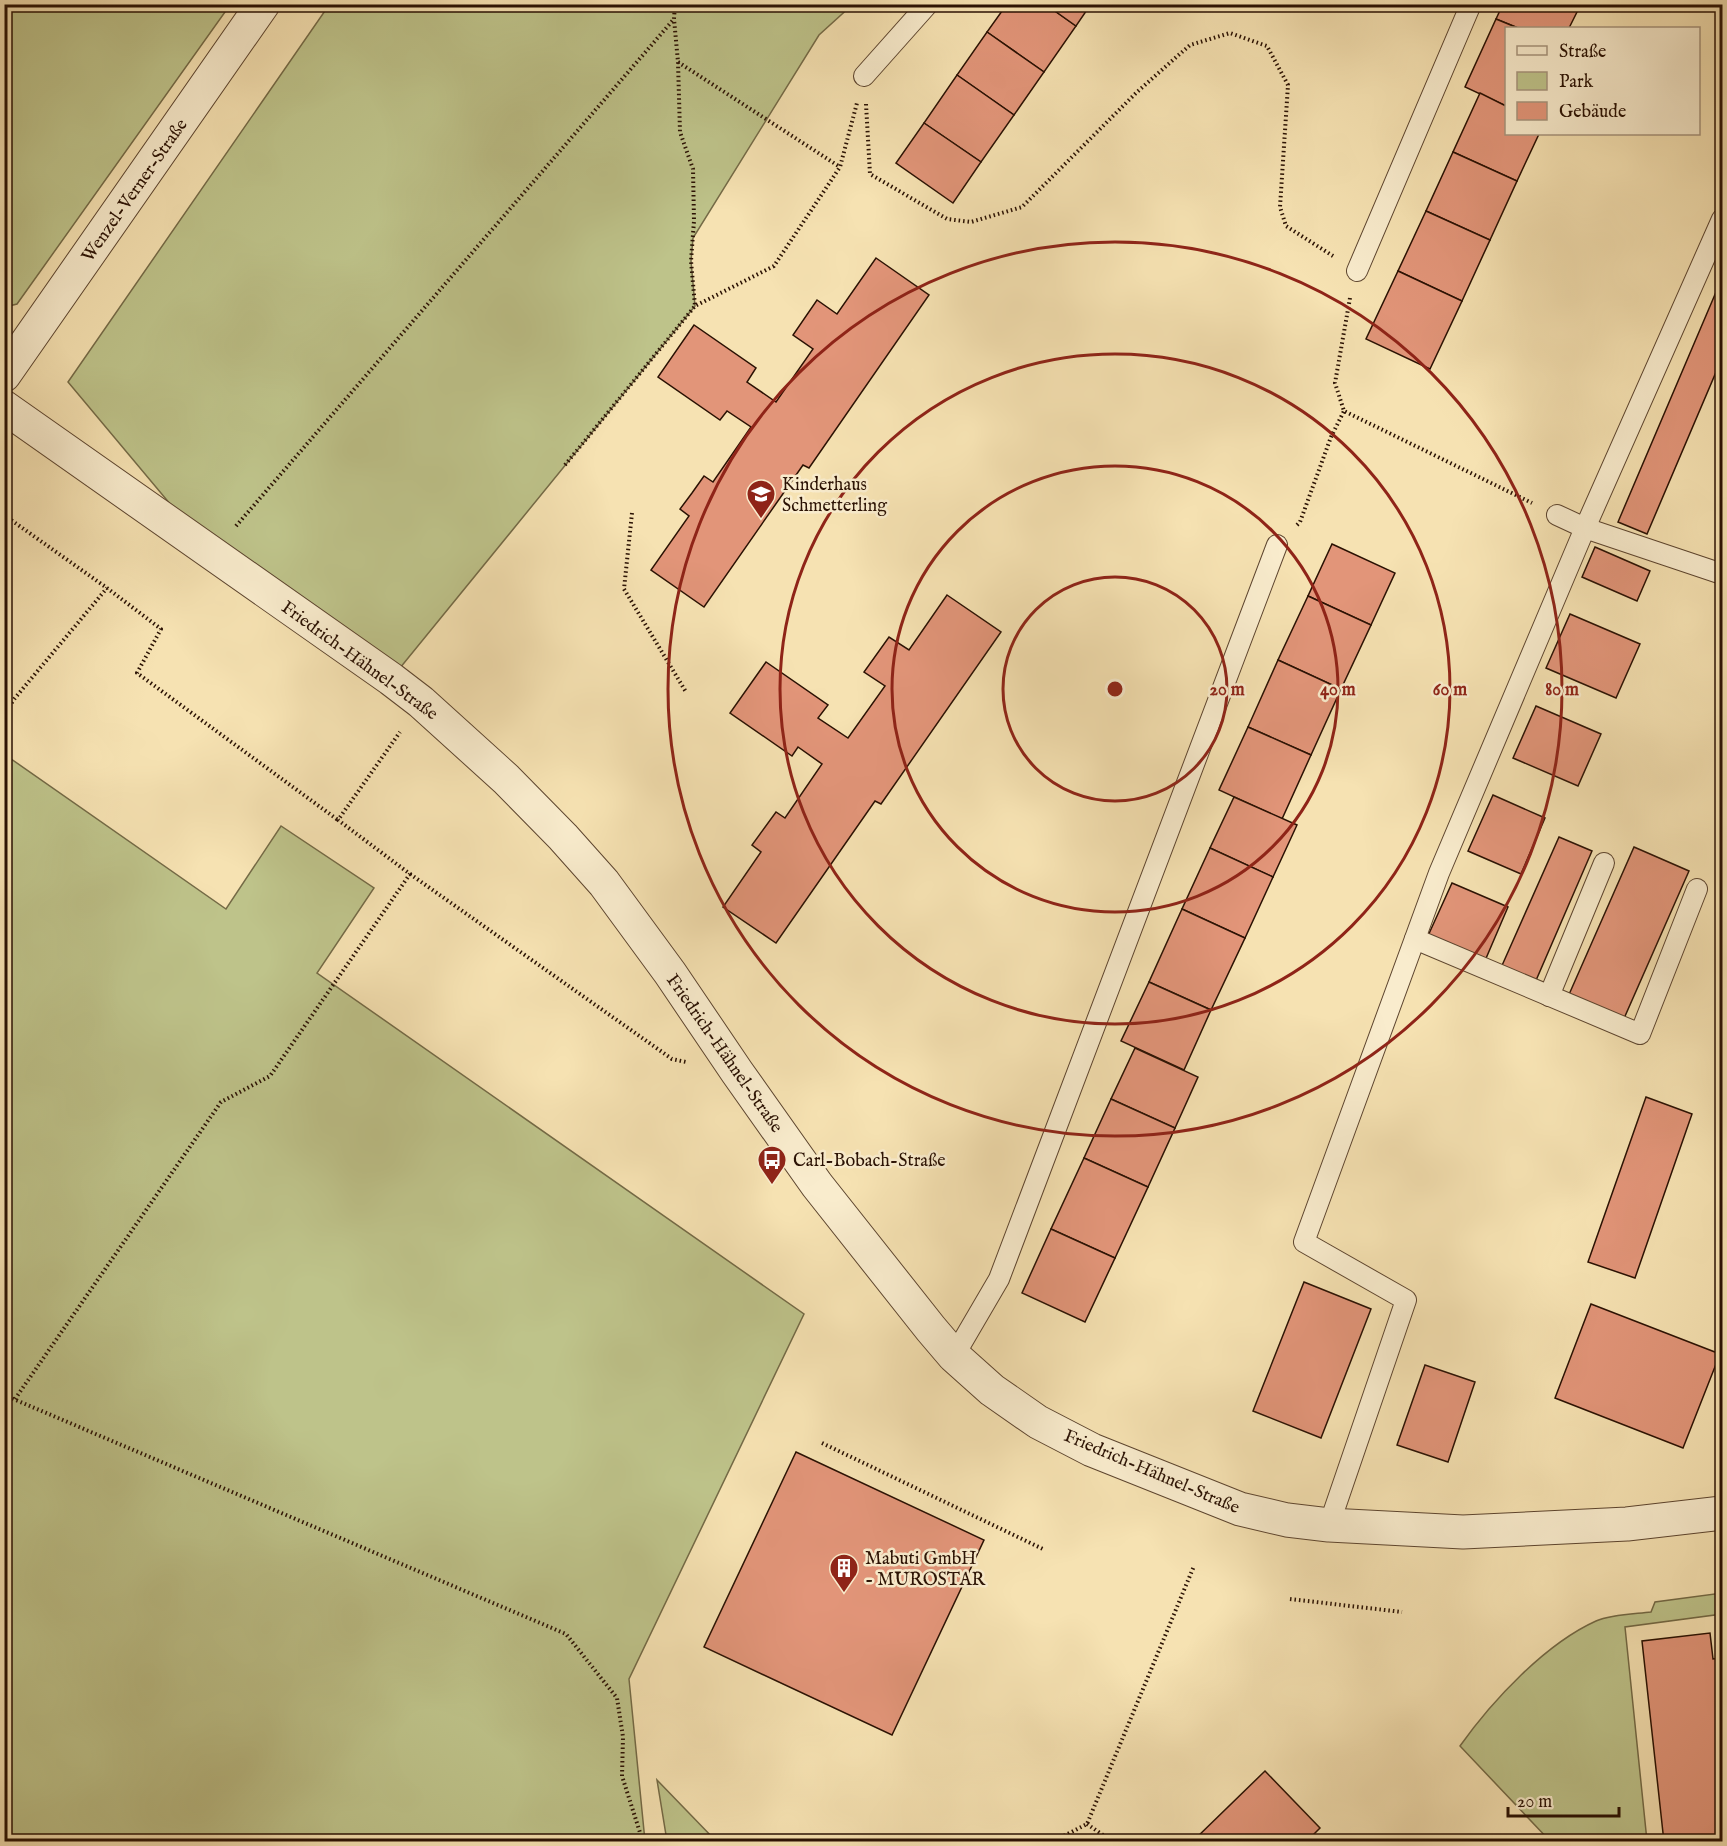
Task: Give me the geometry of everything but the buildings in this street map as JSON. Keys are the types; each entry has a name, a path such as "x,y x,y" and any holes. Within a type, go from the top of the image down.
{"street":[{"name":"Wenzel-Verner-Straße","path":"4,375 263,4"},
{"name":"Friedrich-Hähnel-Straße","path":"4,407 421,702 506,779 563,837 621,904 817,1185 954,1356 992,1390 1038,1422 1092,1450 1240,1509 1287,1520 1329,1525 1463,1532 1628,1524 1722,1513"}],"lane":[{"path":"864,76 928,4"},
{"path":"1357,272 1471,4"},
{"path":"1329,1525 1406,1300 1304,1242 1438,873 1585,528 1722,219"},
{"path":"1557,515 1585,528 1722,573"},
{"path":"954,1356 999,1279 1277,545"},
{"path":"1549,996 1604,863"},
{"path":"1414,939 1640,1034 1697,889"}],"path":[{"path":"675,4 680,132 693,169 694,220 691,261 695,306"},
{"path":"212,554 674,19"},
{"path":"864,76 870,174 947,219 972,222 1022,207 1137,92 1190,45 1230,33 1267,46 1288,85 1280,207 1286,226 1357,272 1345,316 1335,383 1344,411 1331,437 1300,522 1277,545"},
{"path":"678,62 840,167"},
{"path":"565,465 695,306 774,266 840,167 864,76"},
{"path":"1344,411 1557,515"},
{"path":"632,513 624,589 686,692"},
{"path":"4,515 107,588 160,629 137,673 410,874 672,1059 737,1072"},
{"path":"4,714 107,588"},
{"path":"338,820 421,702"},
{"path":"15,1399 221,1102 270,1076 410,874"},
{"path":"4,1395 566,1634 617,1698 623,1737 622,1776 643,1842"},
{"path":"822,1443 1045,1550"},
{"path":"1052,1842 1087,1824 1194,1566"},
{"path":"1290,1599 1402,1612"},
{"path":"1087,1824 1113,1842"}],"green space":[{"path":"4,5 230,5 17,304 5,307"},
{"path":"329,5 852,5 819,35 693,238 691,261 695,306 391,679 212,554 68,382"},
{"path":"4,754 226,909 281,826 374,888 317,973 804,1314 629,1679 645,1841 5,1841"},
{"path":"1722,1593 1722,1614 1625,1627 1647,1841 1550,1841 1460,1746 1521,1675 1577,1631 1609,1617 1651,1612 1655,1602"},
{"path":"657,1780 716,1841 667,1841"}],"place":[{"name":"Kinderhaus Schmetterling","path":"761,520"},
{"name":"Carl-Bobach-Straße","path":"772,1186"},
{"name":"Mabuti GmbH - MUROSTAR","path":"844,1594"}]}
